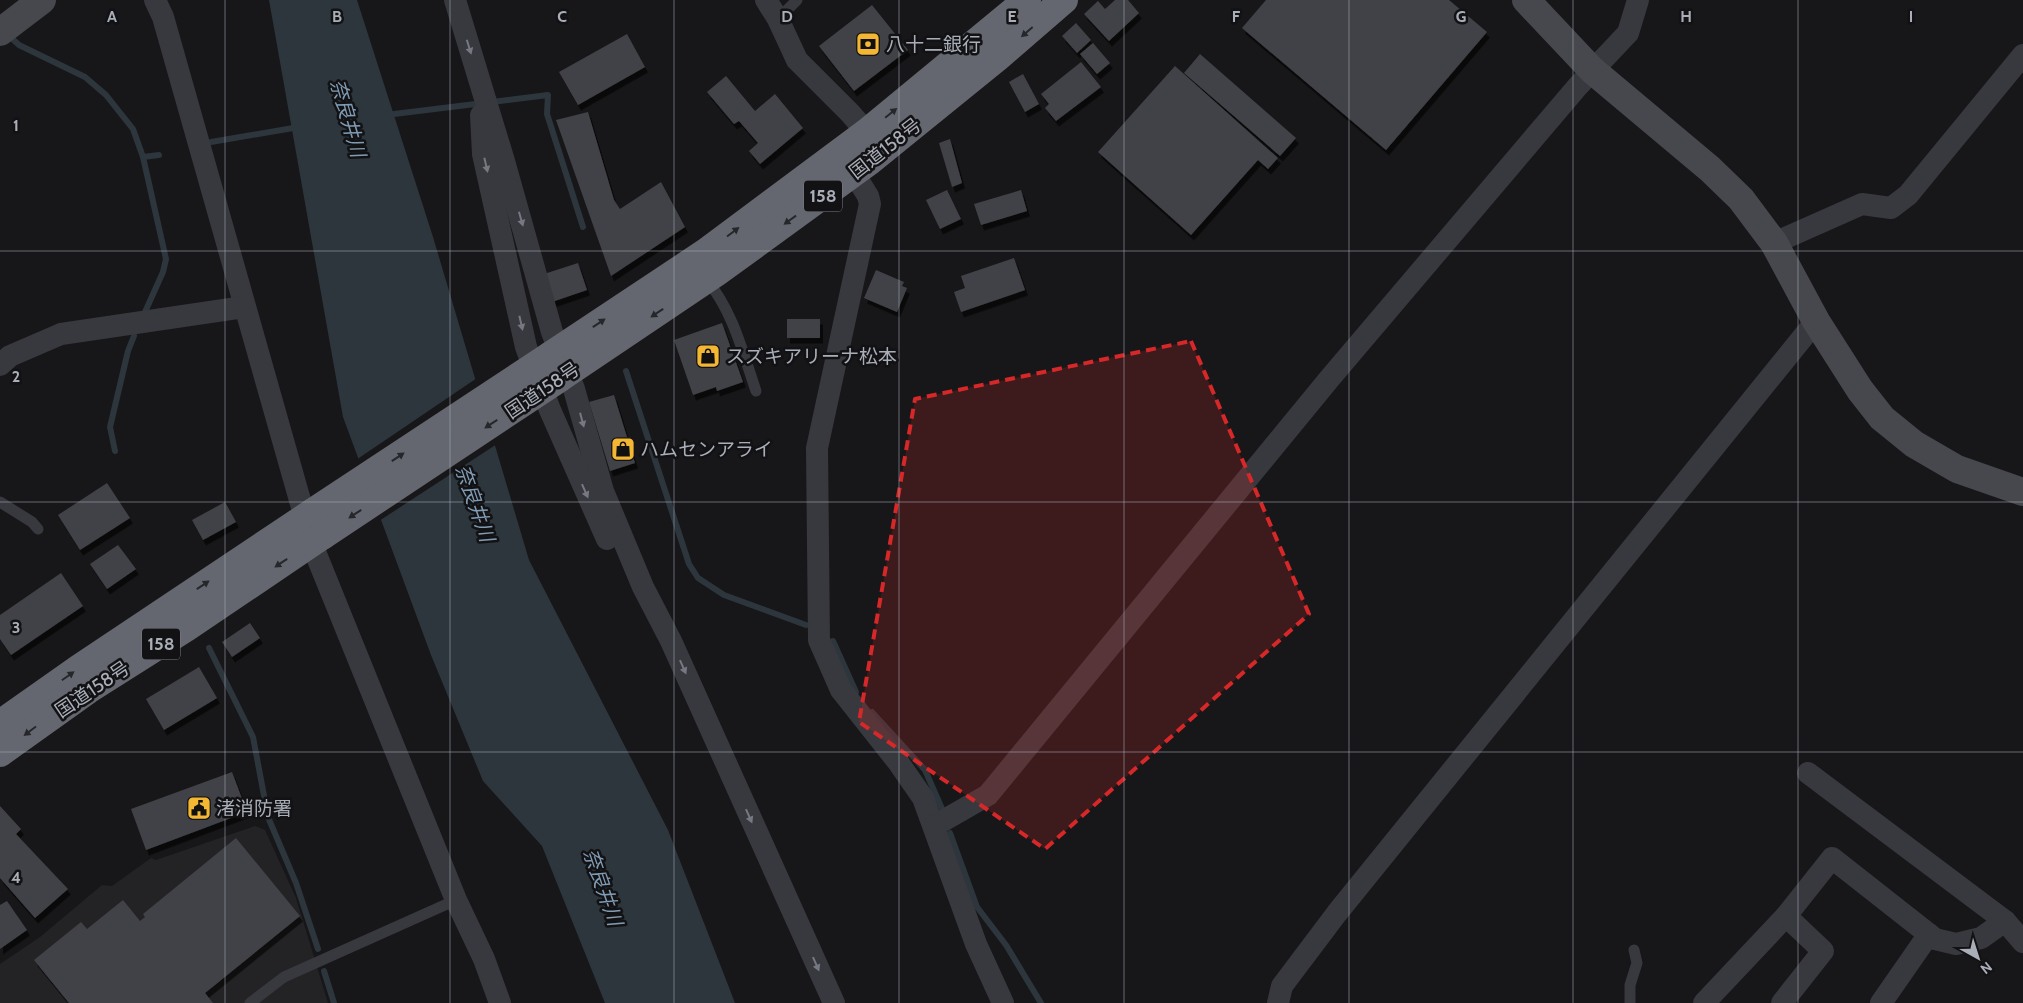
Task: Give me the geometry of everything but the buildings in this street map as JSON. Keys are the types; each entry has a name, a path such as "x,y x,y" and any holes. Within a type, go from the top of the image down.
{"highway":[{"name":"国道158号","path":"875,142 1027,0"},
{"name":"国道158号","path":"0,724 94,658 313,527 560,364 706,279 848,162 997,58 1064,0"},
{"name":"国道158号","path":"560,364 706,252 848,162"},
{"name":"国道158号","path":"0,753 88,690 186,628 313,527"}],"street":[{"path":"0,32 42,0"},
{"path":"155,0 163,17 244,308 313,527 456,900 484,958 500,1003"},
{"path":"455,0 480,81 560,364 603,492 643,587 671,641 834,1003"},
{"path":"766,0 778,19 797,60 875,142"},
{"path":"1526,0 1592,70 1710,169 1741,199 1774,243 1816,321 1860,390 1882,418 1914,444 1958,468 2023,492"},
{"path":"934,826 988,795 1330,378 1592,70 1620,43 1628,33 1638,0"},
{"path":"1774,243 1862,204 1891,208 1908,195 2023,56"},
{"path":"480,81 483,154 526,347 550,410 632,592 671,641"},
{"path":"848,162 868,196 870,204 817,448 819,640 841,690 898,762 923,798 976,944 1003,1003"},
{"path":"0,365 10,356 61,334 244,308"},
{"path":"1278,1003 1282,986 1337,913 1816,321"},
{"path":"1808,773 2005,921 2023,942"},
{"path":"1704,1003 1786,916 1832,858 1935,938 1956,944 1981,938 2005,921"},
{"path":"1782,1003 1823,951 1786,916"},
{"path":"1881,1003 1929,934"}],"lane":[{"path":"778,19 798,0"},
{"path":"706,279 717,292 730,318 756,392"},
{"path":"0,502 32,522 38,529"},
{"path":"250,1003 284,977 456,900"},
{"path":"1630,1003 1630,985 1637,963 1634,950"}],"highlighted area":[{"path":"1191,341 1309,614 1045,849 859,722 915,399"}],"shaded area":[{"path":"255,826 265,830 296,898 328,1003 0,1003 0,964 40,937 102,885 112,886 151,858 156,860"}],"water":[{"name":"奈良井川","path":"269,0 357,0 433,237 529,560 668,830 735,1003 605,1003 542,846 483,781 431,655 343,417"}],"pier":[{"path":"477,378 497,444 379,521 356,460"}],"waterway":[{"path":"7,34 19,45 85,77 106,95 133,129 143,157 166,259 163,272 145,312"},
{"path":"386,115 548,95 547,114 583,227"},
{"path":"211,142 299,127"},
{"path":"143,157 159,155"},
{"path":"115,451 110,427 128,351 134,336"},
{"path":"626,371 689,564 698,578 724,595 806,625"},
{"path":"833,641 856,692"},
{"path":"209,648 253,737 268,817 296,883 318,949"},
{"path":"872,712 925,770 943,811"},
{"path":"950,833 977,907 1006,945 1041,1003"},
{"path":"324,971 334,1003"}],"place":[{"name":"八十二銀行","path":"868,44"},
{"name":"スズキアリーナ松本","path":"708,356"},
{"name":"ハムセンアライ","path":"623,449"},
{"name":"渚消防署","path":"199,808"}]}
